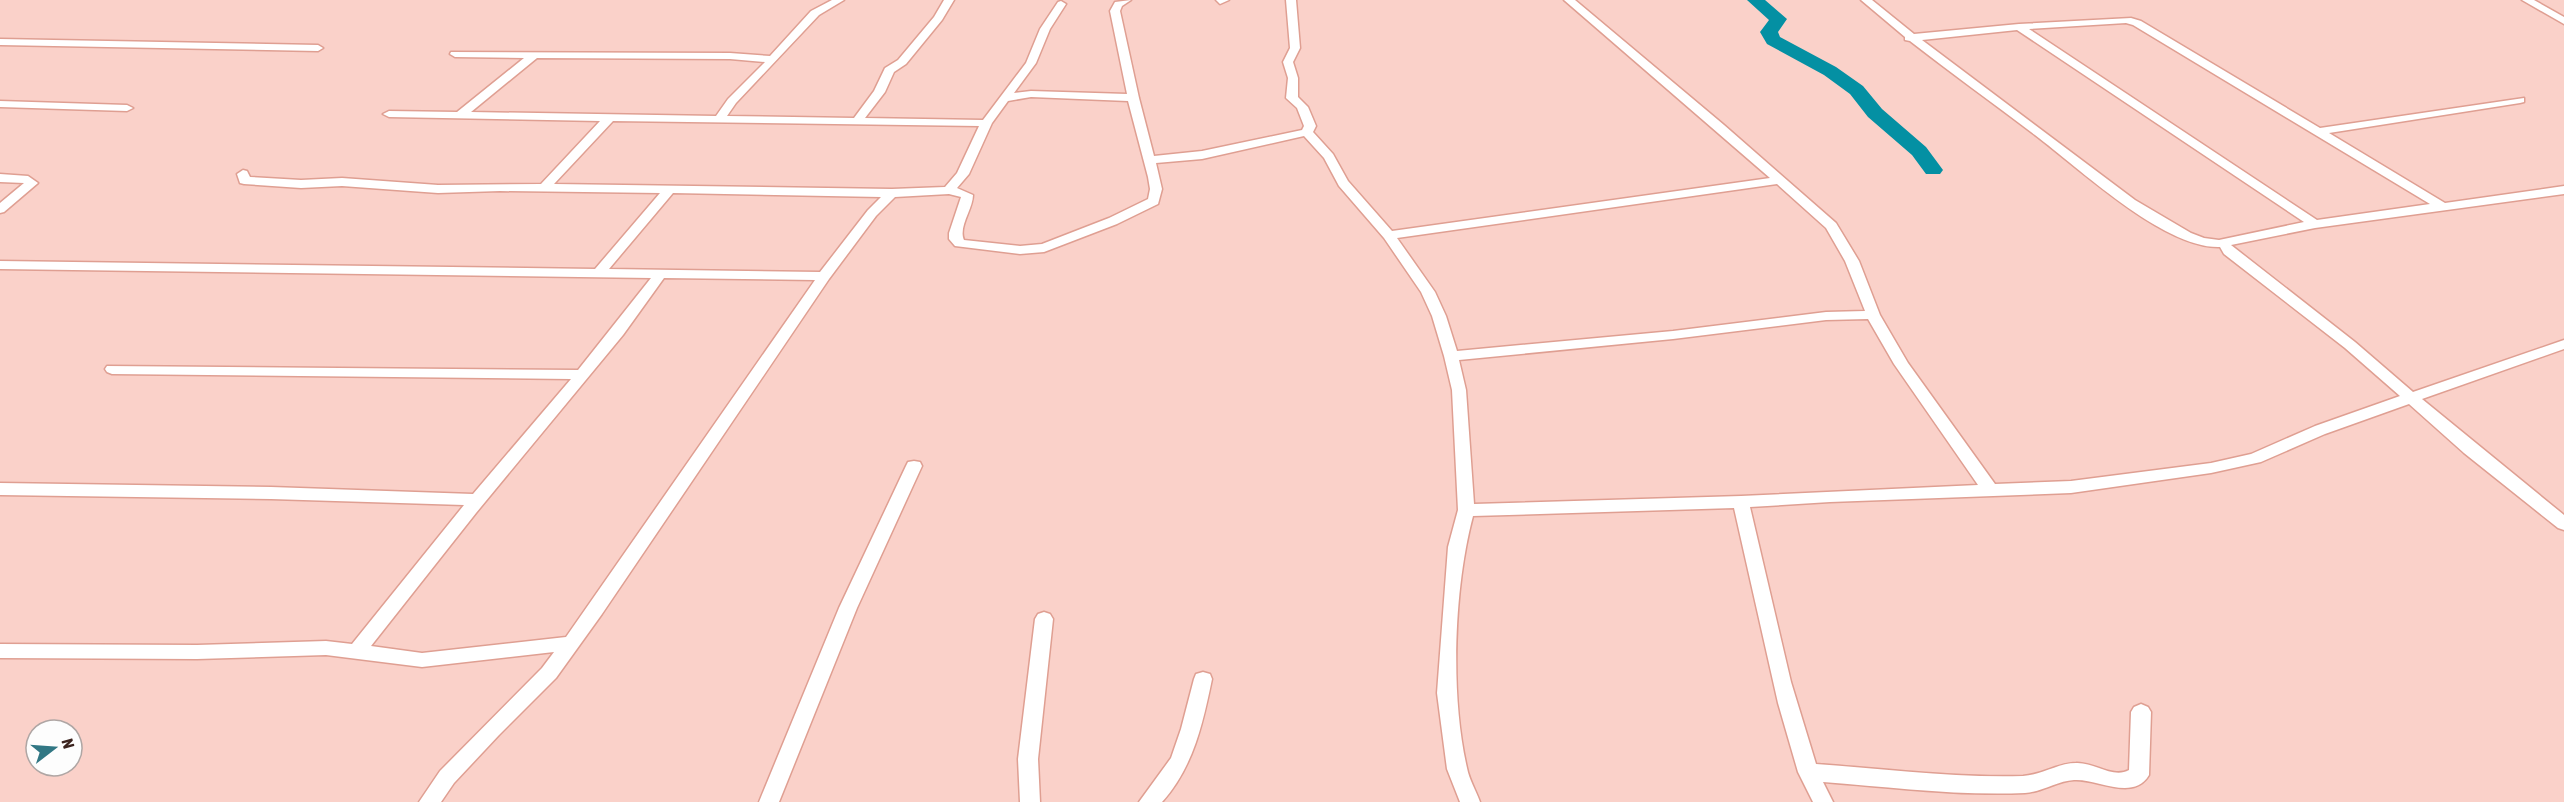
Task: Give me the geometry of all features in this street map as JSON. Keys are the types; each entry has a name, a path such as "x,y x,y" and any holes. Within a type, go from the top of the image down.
{"street":[{"path":"720,118 732,101 816,14 839,0"},
{"path":"857,121 879,92 889,70 902,62 933,25 949,0"},
{"path":"243,174 244,180 252,181 301,184 342,182 438,189 545,187 892,192 949,190 967,195 967,202 955,234 960,243 1020,250 1044,248 1113,221 1154,201 1156,189 1133,98 1115,11 1118,4 1126,0"},
{"path":"1291,0 1295,48 1287,62 1293,78 1292,98 1305,111 1310,126 1307,132"},
{"path":"1569,0 1781,180 1831,226 1852,261 1873,315 1901,364 1990,491"},
{"path":"1866,0 1909,38 2145,212 2188,237 2224,244 2315,224 2440,205 2564,190"},
{"path":"2527,0 2564,21"},
{"path":"949,190 963,174 986,123 1031,63 1045,29 1061,4"},
{"path":"1909,38 2019,27 2127,20 2137,23 2440,205"},
{"path":"2019,27 2315,224"},
{"path":"3,44 318,48"},
{"path":"455,54 730,56 773,59"},
{"path":"460,115 535,54"},
{"path":"1006,98 1031,94 1133,98"},
{"path":"2316,132 2520,100"},
{"path":"0,104 127,108"},
{"path":"389,114 986,123"},
{"path":"545,187 611,116"},
{"path":"1150,160 1202,155 1307,132"},
{"path":"1307,132 1329,157 1343,183 1389,235 1428,292 1439,316 1451,356 1460,400 1466,510 1456,547 1446,693 1457,769 1470,802"},
{"path":"0,178 28,180 32,183 0,209"},
{"path":"1389,235 1781,180"},
{"path":"600,272 669,190"},
{"path":"429,802 447,777 549,673 824,276 872,213 892,192"},
{"path":"2224,244 2229,251 2350,345 2470,448 2564,524"},
{"path":"0,265 824,276"},
{"path":"358,650 411,580 583,375 640,304 661,273"},
{"path":"1451,356 1673,335 1826,316 1873,315"},
{"path":"1466,510 1741,502 1830,496 2071,487 2211,468 2255,458 2320,430 2564,344"},
{"path":"112,369 583,375"},
{"path":"769,802 848,608 914,466"},
{"path":"0,489 271,493 477,500"},
{"path":"1741,502 1753,564 1785,696 1808,772 1823,802"},
{"path":"1030,802 1028,759 1044,619"},
{"path":"0,651 197,652 326,648 358,650 422,660 571,643"},
{"path":"1149,802 1169,780 1184,754 1203,679"},
{"path":"1808,772 1985,784 2030,783 2079,771 2091,773 2112,783 2122,783 2139,775 2141,712"}],"waterway":[{"path":"1755,0 1778,19 1769,32 1773,40 1830,71 1857,90 1875,113 1919,151 1933,170"}]}
